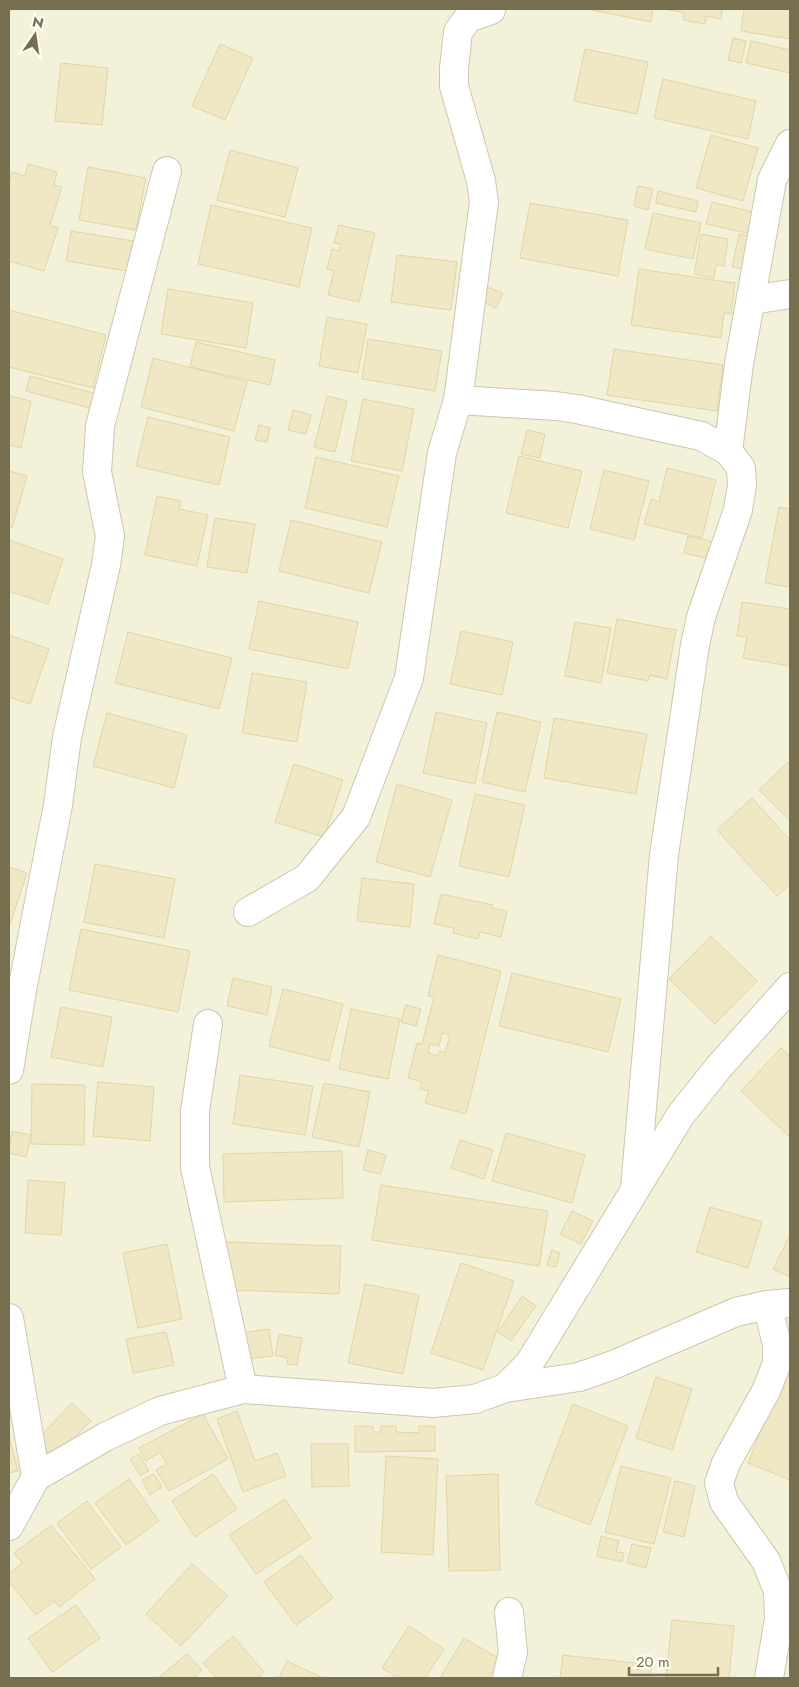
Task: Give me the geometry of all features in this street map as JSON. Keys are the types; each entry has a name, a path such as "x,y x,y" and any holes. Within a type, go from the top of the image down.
{"street":[{"path":"248,912 307,878 356,817 409,678 442,453 458,400 484,202 481,181 454,86 458,32 468,18 491,10"},
{"path":"728,451 739,364 772,180 790,144"},
{"path":"9,1070 22,990 58,805 67,737 106,565 110,536 97,472 100,426 167,172"},
{"path":"751,300 790,294"},
{"path":"458,400 577,409 701,436 728,451 741,468 742,485 738,510 701,617 664,855 635,1188"},
{"path":"505,1388 530,1364 680,1116 718,1068 790,987"},
{"path":"208,1024 195,1110 195,1167 243,1389"},
{"path":"9,1526 36,1477 105,1437 160,1411 243,1389 433,1403 475,1399 505,1388 579,1377 613,1365 736,1312 779,1304 777,1362 766,1391 726,1463 719,1483 724,1502 766,1561 778,1591 779,1619 769,1678"},
{"path":"9,1318 36,1477"},
{"path":"507,1678 513,1652 509,1612"}],"shaded area":[{"path":"9,9 790,9 790,1678 9,1678"}],"building":[{"path":"587,9 653,9 651,22"},
{"path":"664,9 722,9 721,19 706,16 705,24 683,20 684,13"},
{"path":"744,9 790,9 790,39 741,31"},
{"path":"733,38 746,41 741,63 728,60"},
{"path":"751,41 790,50 790,73 746,63"},
{"path":"220,44 253,58 225,120 192,106"},
{"path":"585,49 648,62 637,114 574,101"},
{"path":"61,63 108,68 102,125 55,121"},
{"path":"663,79 756,101 748,139 654,118"},
{"path":"711,135 758,148 743,201 696,188"},
{"path":"230,150 298,168 285,217 217,200"},
{"path":"28,164 57,172 54,185 62,187 50,225 58,228 44,271 9,261 9,183 12,172 25,176"},
{"path":"88,167 146,178 136,230 79,220"},
{"path":"638,186 653,189 648,210 634,206"},
{"path":"658,191 698,201 696,212 656,203"},
{"path":"712,202 753,212 747,233 706,224"},
{"path":"530,203 628,220 618,276 520,258"},
{"path":"211,205 312,228 299,287 198,264"},
{"path":"653,213 701,223 693,259 645,249"},
{"path":"339,225 375,233 359,302 328,295 334,271 327,269 332,249 339,251 341,244 334,243"},
{"path":"71,231 133,241 127,271 66,261"},
{"path":"701,234 728,239 724,266 716,265 714,278 694,274"},
{"path":"739,234 750,236 743,269 732,267"},
{"path":"397,255 457,262 451,310 391,302"},
{"path":"639,269 735,283 731,314 724,313 721,338 631,325"},
{"path":"487,287 503,293 496,308 481,301"},
{"path":"168,289 253,303 246,348 161,334"},
{"path":"9,310 106,335 93,388 9,367"},
{"path":"327,317 367,324 358,373 319,366"},
{"path":"368,339 442,351 435,391 362,379"},
{"path":"196,342 275,360 270,385 190,367"},
{"path":"614,349 723,365 717,411 607,395"},
{"path":"153,358 247,382 234,431 141,407"},
{"path":"30,376 97,394 93,409 26,391"},
{"path":"9,396 31,401 21,448 9,445"},
{"path":"327,396 347,401 335,452 314,447"},
{"path":"363,399 414,409 402,471 351,461"},
{"path":"293,410 311,415 306,434 288,430"},
{"path":"148,417 230,437 219,485 136,466"},
{"path":"259,425 270,428 267,442 255,440"},
{"path":"527,430 545,434 540,458 521,454"},
{"path":"519,456 582,471 568,528 506,513"},
{"path":"316,457 399,476 387,527 305,508"},
{"path":"667,468 716,480 702,538 644,524 651,499 659,502"},
{"path":"604,470 649,481 634,540 590,529"},
{"path":"9,471 27,476 12,528 9,527"},
{"path":"157,496 181,501 179,509 208,515 197,566 145,555"},
{"path":"779,507 790,509 790,587 765,583"},
{"path":"215,518 255,524 247,573 207,567"},
{"path":"291,520 382,542 369,593 279,571"},
{"path":"688,536 714,542 710,559 684,553"},
{"path":"9,540 63,559 48,604 9,591"},
{"path":"259,601 358,622 348,669 249,649"},
{"path":"742,602 790,609 790,666 743,658 747,637 737,636"},
{"path":"617,619 676,630 667,679 650,675 648,681 607,673"},
{"path":"575,622 611,628 601,683 565,676"},
{"path":"461,631 513,642 502,695 450,684"},
{"path":"128,632 232,658 219,709 115,683"},
{"path":"9,635 49,649 30,704 9,697"},
{"path":"252,673 307,682 297,742 242,733"},
{"path":"436,712 487,723 475,784 423,773"},
{"path":"497,712 541,722 525,792 482,782"},
{"path":"107,713 187,735 174,788 93,766"},
{"path":"554,718 647,734 636,794 544,778"},
{"path":"788,762 790,764 790,821 759,790"},
{"path":"294,764 343,780 324,837 275,822"},
{"path":"397,784 452,800 430,877 376,862"},
{"path":"475,794 525,805 509,877 459,866"},
{"path":"752,798 790,840 790,884 777,896 717,830"},
{"path":"95,864 175,879 164,938 84,922"},
{"path":"9,867 27,873 10,924 9,924"},
{"path":"362,878 414,884 410,927 357,921"},
{"path":"441,894 493,905 492,908 507,911 501,937 480,932 478,939 453,933 454,928 434,924"},
{"path":"81,929 190,951 178,1012 69,990"},
{"path":"711,936 757,981 715,1024 669,979"},
{"path":"438,955 501,971 466,1114 425,1103 429,1091 420,1089 422,1082 408,1078 417,1043 422,1044 434,997 428,996","holes":["442,1033 450,1035 445,1053 439,1051 438,1056 428,1053 430,1044 439,1046"]},
{"path":"512,973 621,999 608,1052 499,1026"},
{"path":"233,978 272,987 267,1015 227,1006"},
{"path":"283,989 343,1004 329,1061 269,1046"},
{"path":"406,1005 421,1009 416,1026 401,1022"},
{"path":"61,1007 112,1017 103,1067 51,1057"},
{"path":"351,1009 400,1019 388,1079 339,1069"},
{"path":"781,1048 790,1056 790,1137 741,1091"},
{"path":"240,1075 313,1086 305,1135 233,1124"},
{"path":"98,1082 154,1087 150,1141 93,1136"},
{"path":"324,1083 370,1092 359,1147 312,1137"},
{"path":"32,1084 85,1085 84,1145 31,1144"},
{"path":"12,1131 31,1135 26,1157 9,1153"},
{"path":"506,1133 585,1155 572,1203 492,1181"},
{"path":"460,1140 493,1150 484,1179 451,1168"},
{"path":"368,1150 386,1155 381,1174 363,1170"},
{"path":"342,1151 343,1198 224,1202 223,1154"},
{"path":"28,1180 65,1183 61,1235 25,1233"},
{"path":"381,1185 548,1211 539,1266 372,1240"},
{"path":"710,1207 762,1222 748,1268 696,1252"},
{"path":"572,1211 593,1221 581,1244 560,1234"},
{"path":"790,1235 790,1277 773,1269"},
{"path":"225,1242 341,1246 339,1294 230,1290"},
{"path":"167,1244 182,1319 138,1328 123,1253"},
{"path":"552,1250 560,1253 556,1267 547,1265"},
{"path":"461,1263 514,1281 483,1370 431,1353"},
{"path":"365,1284 419,1295 403,1374 348,1363"},
{"path":"522,1296 536,1306 511,1341 498,1332"},
{"path":"269,1329 273,1356 246,1359 242,1333"},
{"path":"166,1332 174,1365 133,1373 126,1339"},
{"path":"279,1334 302,1338 297,1365 287,1364 288,1358 275,1355"},
{"path":"787,1366 790,1368 790,1480 748,1463"},
{"path":"656,1377 692,1389 672,1450 636,1438"},
{"path":"72,1403 91,1421 54,1458 36,1441"},
{"path":"573,1404 628,1426 590,1525 535,1504"},
{"path":"237,1411 255,1461 277,1453 286,1476 243,1492 217,1419"},
{"path":"203,1414 228,1459 169,1491 156,1470 167,1464 160,1452 146,1461 139,1448"},
{"path":"355,1426 373,1426 373,1432 381,1432 381,1426 396,1426 396,1432 419,1433 419,1426 435,1426 435,1451 355,1452"},
{"path":"9,1436 18,1471 9,1473"},
{"path":"311,1444 348,1444 349,1486 312,1487"},
{"path":"139,1454 149,1471 140,1475 130,1459"},
{"path":"386,1456 438,1459 433,1555 381,1552"},
{"path":"621,1466 671,1478 654,1544 605,1532"},
{"path":"154,1474 162,1487 150,1495 142,1480"},
{"path":"213,1474 237,1509 195,1537 172,1501"},
{"path":"498,1474 500,1570 449,1571 446,1476"},
{"path":"129,1479 159,1521 126,1545 95,1503"},
{"path":"675,1481 695,1486 684,1537 663,1532"},
{"path":"285,1499 311,1538 256,1574 229,1535"},
{"path":"87,1501 121,1547 91,1569 57,1523"},
{"path":"51,1525 95,1579 59,1607 54,1601 36,1615 9,1582 9,1574 22,1563 14,1553"},
{"path":"601,1536 619,1541 616,1552 624,1553 622,1562 597,1556"},
{"path":"632,1544 651,1548 646,1568 627,1563"},
{"path":"301,1555 333,1598 296,1625 264,1582"},
{"path":"192,1564 228,1596 181,1646 146,1614"},
{"path":"76,1605 100,1638 52,1672 28,1638"},
{"path":"672,1620 734,1626 729,1678 666,1678"},
{"path":"409,1626 444,1649 425,1678 398,1678 382,1668"},
{"path":"233,1636 264,1672 257,1678 216,1678 203,1663"},
{"path":"464,1638 500,1659 489,1678 440,1678"},
{"path":"187,1654 202,1670 193,1678 158,1678"},
{"path":"563,1655 652,1665 650,1678 560,1678"},
{"path":"287,1661 323,1678 279,1678"}]}
